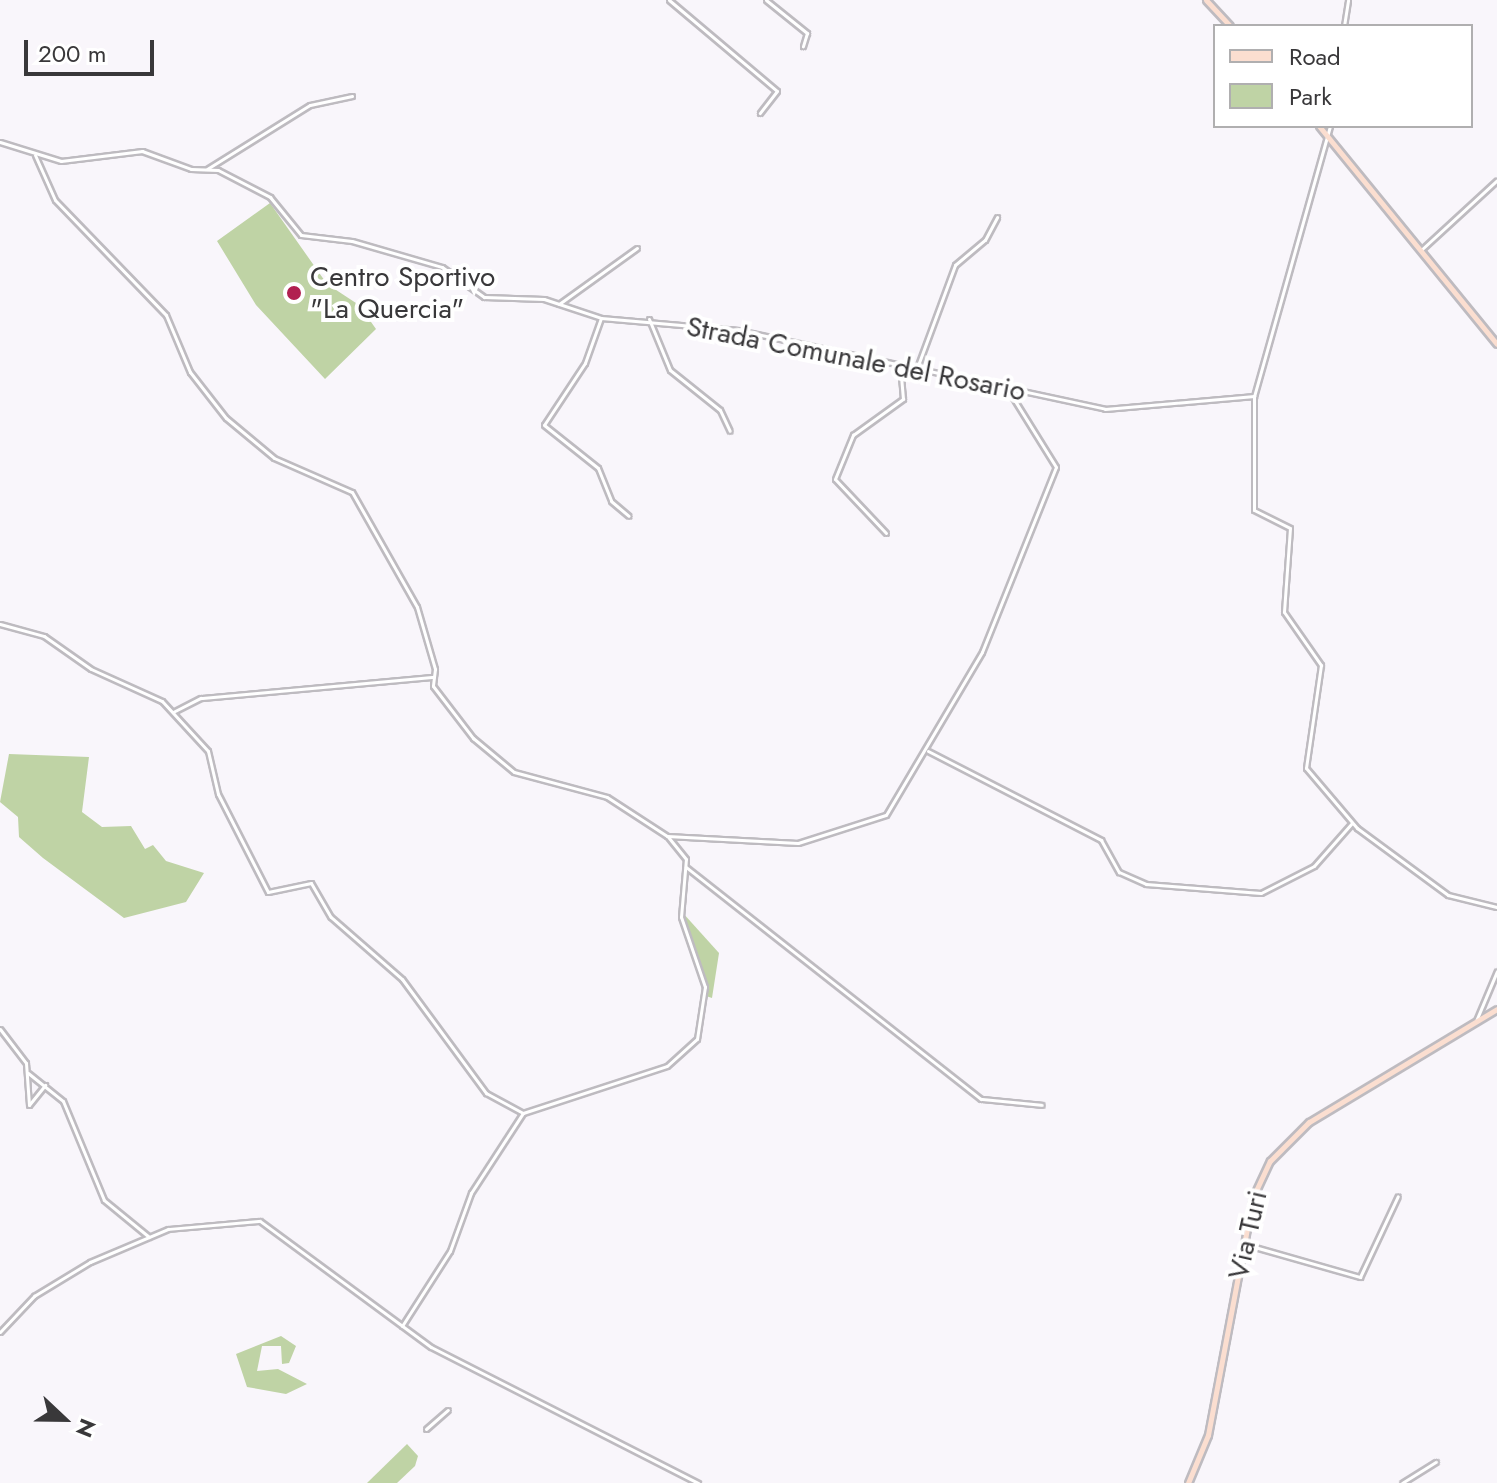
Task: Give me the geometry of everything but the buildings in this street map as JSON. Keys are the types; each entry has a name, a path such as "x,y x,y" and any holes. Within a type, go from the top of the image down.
{"main road":[{"path":"1206,0 1228,24"},
{"path":"1321,128 1497,344"},
{"name":"Via Turi","path":"1188,1483 1208,1435 1244,1244 1260,1180 1290,1138 1497,1009"}],"street":[{"path":"669,0 777,91 760,113"},
{"path":"766,0 807,33 803,46"},
{"path":"1344,24 1348,0"},
{"path":"207,169 310,105 352,96"},
{"path":"1330,128 1254,396 1253,507 1290,528 1284,612 1321,665 1306,768 1352,823 1450,897 1497,907"},
{"name":"Strada Comunale del Rosario","path":"0,142 35,155 69,161 142,151 207,169 270,197 301,235 352,241 442,267 484,297 559,304 601,318 649,319 1138,411 1254,396"},
{"path":"35,155 55,200 166,315 190,372 226,418 274,458 352,492 417,607 435,669 433,677 437,694 503,765 607,797 667,836 686,867 981,1099 1042,1105"},
{"path":"1421,250 1497,180"},
{"path":"917,368 955,265 985,240 997,217"},
{"path":"559,304 637,248"},
{"path":"601,318 585,363 544,425 598,468 615,507 629,516"},
{"path":"649,319 670,370 720,410 730,431"},
{"path":"886,533 835,476 853,435 903,399 900,364"},
{"path":"667,836 788,844 857,821 877,822 927,751 1018,576 1040,494 1057,464 1007,388"},
{"path":"0,624 44,636 173,712 208,751 218,794 268,892 311,883 331,917 402,979 486,1093 523,1113"},
{"path":"173,712 201,698 433,677"},
{"path":"927,751 1101,840 1119,872 1146,884 1261,893 1314,866 1352,823"},
{"path":"402,1326 450,1251 471,1193 523,1113 624,1084 676,1063 692,1048 706,996 681,917 686,867"},
{"path":"1476,1021 1497,971"},
{"path":"0,1029 28,1073 45,1085 84,1137 104,1200 149,1237"},
{"path":"28,1073 29,1105 45,1085"},
{"path":"1244,1244 1360,1277 1398,1196"},
{"path":"0,1332 34,1296 149,1237 260,1221 402,1326 698,1483"},
{"path":"426,1429 448,1410"},
{"path":"1402,1483 1436,1462"}],"green space":[{"name":"Centro Sportivo \"La Quercia\"","path":"270,203 327,284 359,305 376,329 325,379 256,305 217,241"},
{"path":"9,754 89,757 82,812 102,827 131,826 145,849 153,845 166,861 204,873 186,902 124,918 43,858 19,837 18,817 0,802"},
{"path":"682,912 719,953 712,998 706,996"},
{"path":"281,1336 296,1346 289,1363 282,1364 281,1346 262,1346 257,1371 278,1369 307,1384 286,1394 247,1387 236,1354"},
{"path":"407,1444 418,1456 415,1466 397,1483 367,1483"}],"place":[{"name":"Centro Sportivo \"La Quercia\"","path":"294,293"}]}
